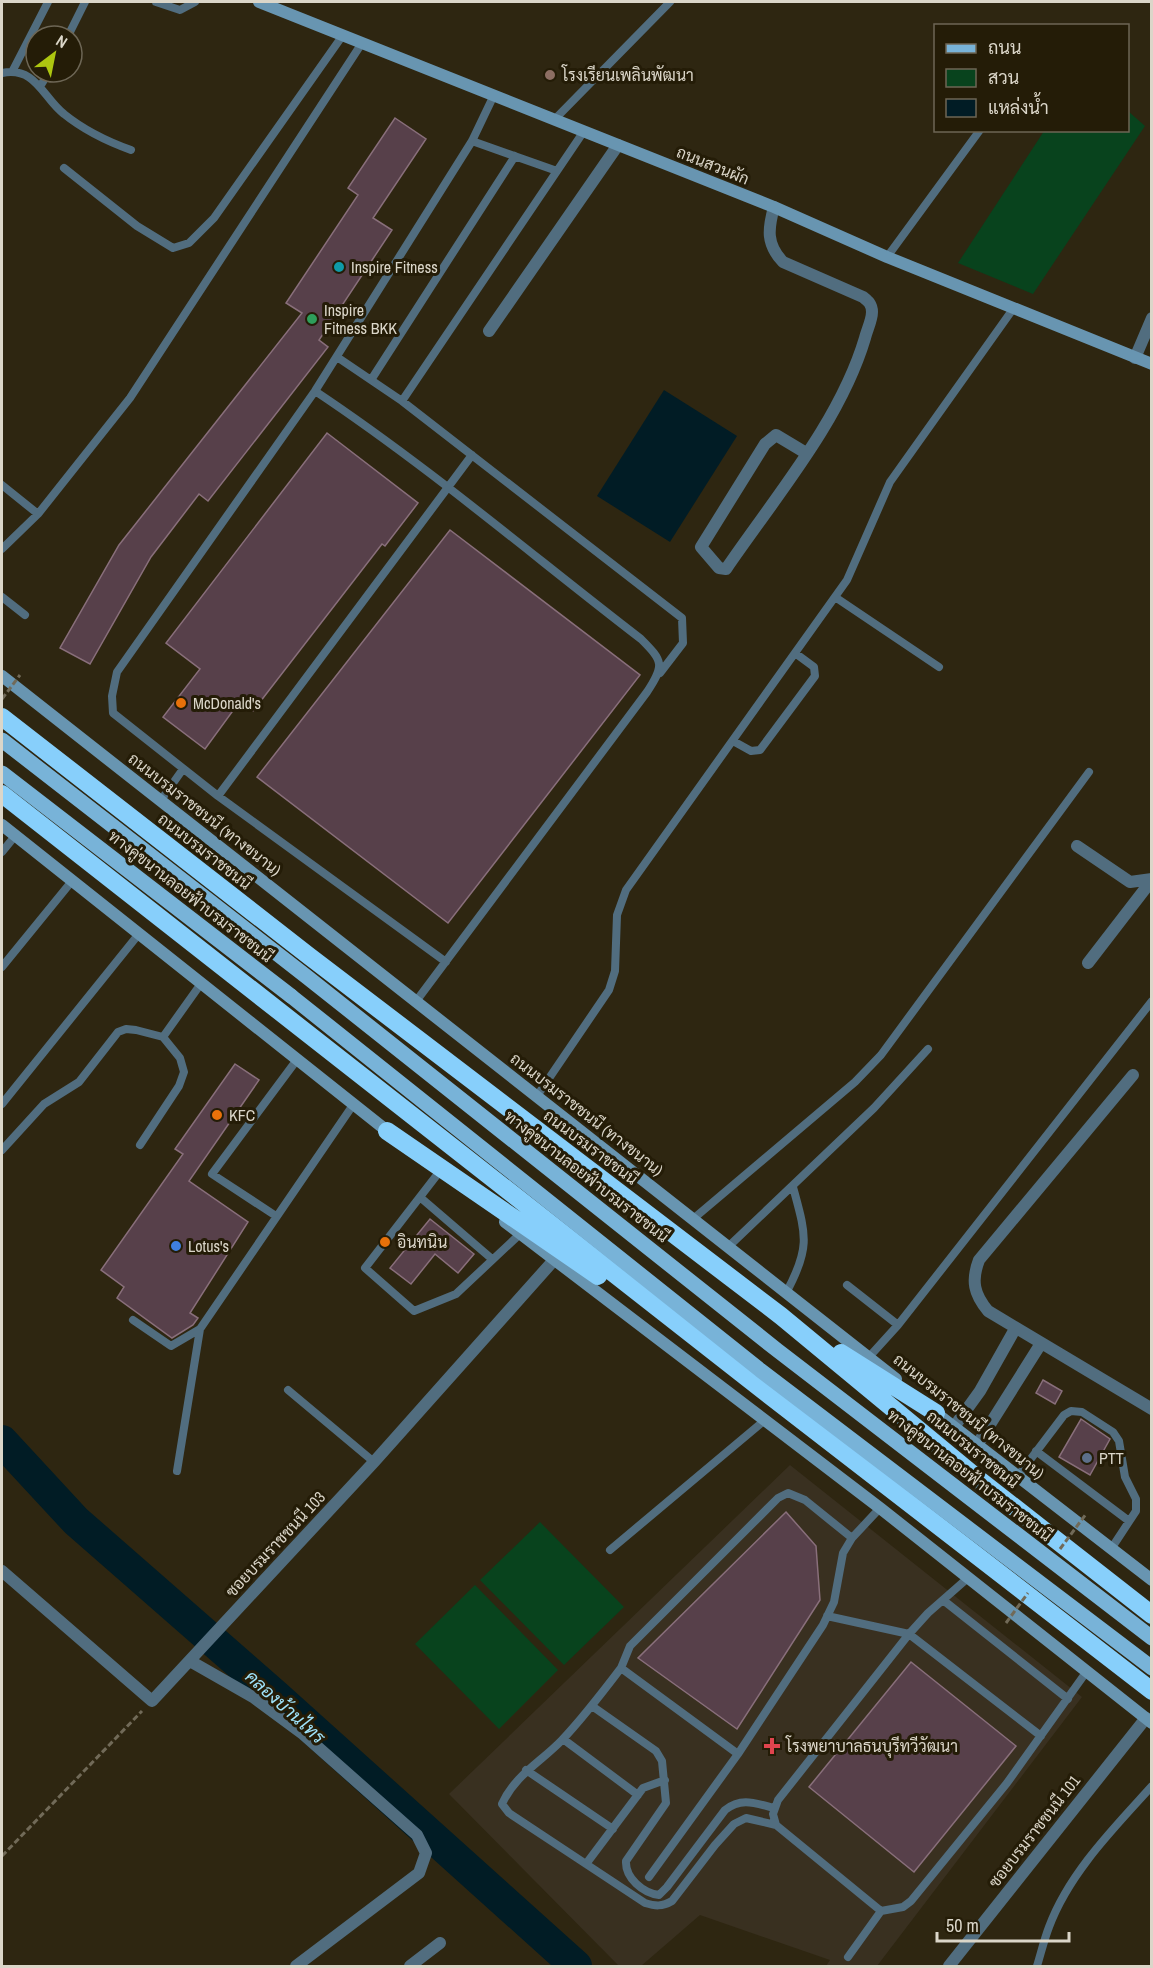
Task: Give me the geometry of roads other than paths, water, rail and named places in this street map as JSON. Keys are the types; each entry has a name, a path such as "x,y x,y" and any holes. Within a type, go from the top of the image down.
{"highway":[{"name":"ถนนบรมราชชนนี","path":"2,717 318,963 781,1316 977,1478 1152,1616"},
{"path":"2,794 751,1381 1152,1691"},
{"path":"387,1131 751,1381"},
{"path":"781,1316 936,1413"}],"main road":[{"name":"ถนนสวนผัก","path":"259,2 774,207 887,257 1152,364"},
{"name":"ถนนบรมราชชนนี (ทางขนาน)","path":"2,676 869,1357 954,1428 1152,1580"},
{"name":"ทางคู่ขนานลอยฟ้าบรมราชชนนี","path":"2,740 307,977 768,1343 1152,1638"},
{"name":"ทางคู่ขนานลอยฟ้าบรมราชชนนี","path":"2,772 291,996 760,1370 1152,1668"},
{"path":"2,825 296,1061 880,1508 1149,1720"}],"street":[{"path":"489,331 618,145"},
{"path":"774,207 768,230 774,252 783,262 862,297 870,303 872,312 858,362 834,412 806,453 726,569 719,568 701,547 765,444 777,435 806,453"},
{"path":"1135,357 1152,318"},
{"path":"1077,846 1130,882 1152,880"},
{"path":"1089,963 1152,880"},
{"path":"1133,1075 979,1260 973,1277 976,1297 988,1311 1040,1345 1152,1409"},
{"name":"ซอยบรมราชชนนี 103","path":"2,1571 152,1701 374,1462 554,1260"},
{"path":"954,1428 980,1391 1016,1329"},
{"path":"977,1445 1040,1345"},
{"path":"194,1658 303,1734 417,1835 426,1853 419,1873 296,1966"},
{"name":"ซอยบรมราชชนนี 101","path":"949,1966 1149,1720"},
{"path":"410,1966 440,1942"}],"lane":[{"path":"13,70 48,2"},
{"path":"74,24 85,2"},
{"path":"156,2 180,10 195,2"},
{"path":"555,119 670,2"},
{"path":"64,168 137,226 173,248 189,243 214,218 343,35"},
{"path":"2,549 38,514 130,398 362,43"},
{"path":"2,73 13,70 41,85 62,112 96,137 130,150"},
{"path":"446,962 183,770 113,712 112,696 117,672 315,391 472,141 494,95"},
{"path":"402,401 584,131"},
{"path":"887,257 979,132"},
{"path":"472,141 557,171"},
{"path":"371,380 515,156"},
{"path":"537,1096 609,990 615,970 616,915 626,890 836,597 847,580 890,482 1013,309"},
{"path":"337,357 402,401 682,618 683,643 417,1000"},
{"path":"315,391 448,486 641,639 659,657 660,673"},
{"path":"218,796 472,455"},
{"path":"2,485 38,514"},
{"path":"2,597 25,615"},
{"path":"836,597 939,667"},
{"path":"733,741 751,751 760,750 815,676 814,667 795,653"},
{"path":"161,800 183,770"},
{"path":"693,1219 855,1082 881,1055 1089,772"},
{"path":"2,852 15,836"},
{"path":"2,967 72,881"},
{"path":"2,1104 138,935"},
{"path":"163,1037 200,985"},
{"path":"869,1357 898,1325 1152,1001"},
{"path":"2,1150 44,1104 79,1082 118,1032 126,1029 163,1037 180,1058 184,1072 180,1086 140,1145"},
{"path":"728,1247 874,1108 928,1049"},
{"path":"276,1216 212,1174 296,1061"},
{"path":"177,1471 200,1329 353,1105"},
{"path":"440,1171 365,1268 414,1311 456,1294 520,1234"},
{"path":"786,1293 801,1265 806,1247 793,1187"},
{"path":"420,1198 492,1259"},
{"path":"847,1285 898,1325"},
{"path":"133,1320 171,1346 200,1329"},
{"path":"288,1390 374,1462"},
{"path":"1017,1477 1064,1415 1071,1411 1082,1412 1113,1432 1119,1441 1125,1477 1136,1498 1136,1511 1111,1549"},
{"path":"610,1550 765,1420"},
{"path":"1036,1451 1129,1521"},
{"path":"852,1538 805,1500 788,1494 778,1498 630,1646 621,1668 592,1706 563,1739 526,1770 507,1792 502,1804 509,1813 645,1903 655,1906 666,1905 672,1901 734,1824 746,1818 776,1825 881,1911"},
{"path":"650,1877 738,1754 827,1616 834,1602 838,1566 852,1538 880,1508"},
{"path":"776,1825 774,1808 909,1634 969,1577"},
{"path":"943,1600 1068,1699"},
{"path":"827,1616 909,1634 1041,1736"},
{"path":"621,1668 738,1754"},
{"path":"848,1957 881,1911 903,1907 911,1901 1007,1783 1087,1671"},
{"path":"592,1706 656,1751 662,1761 666,1803 626,1861 625,1870 633,1882 653,1894 659,1895 667,1887 718,1818 734,1803 745,1801 774,1808"},
{"path":"563,1739 638,1795"},
{"path":"526,1770 613,1829"},
{"path":"586,1864 643,1788 665,1780"},
{"path":"1037,1966 1050,1925 1071,1886 1102,1842 1152,1786"}],"water":[{"path":"664,390 737,436 670,542 597,496"}],"waterway":[{"name":"คลองบ้านไทร","path":"2,1441 76,1521 276,1696 576,1966"}],"place":[{"name":"โรงเรียนเพลินพัฒนา","path":"550,75"},
{"name":"Inspire Fitness","path":"339,267"},
{"name":"Inspire Fitness BKK","path":"312,319"},
{"name":"McDonald's","path":"181,703"},
{"name":"KFC","path":"217,1115"},
{"name":"อินทนิน","path":"385,1242"},
{"name":"Lotus's","path":"176,1246"},
{"name":"PTT","path":"1087,1458"},
{"name":"โรงพยาบาลธนบุรีทวีวัฒนา","path":"772,1746"}]}
